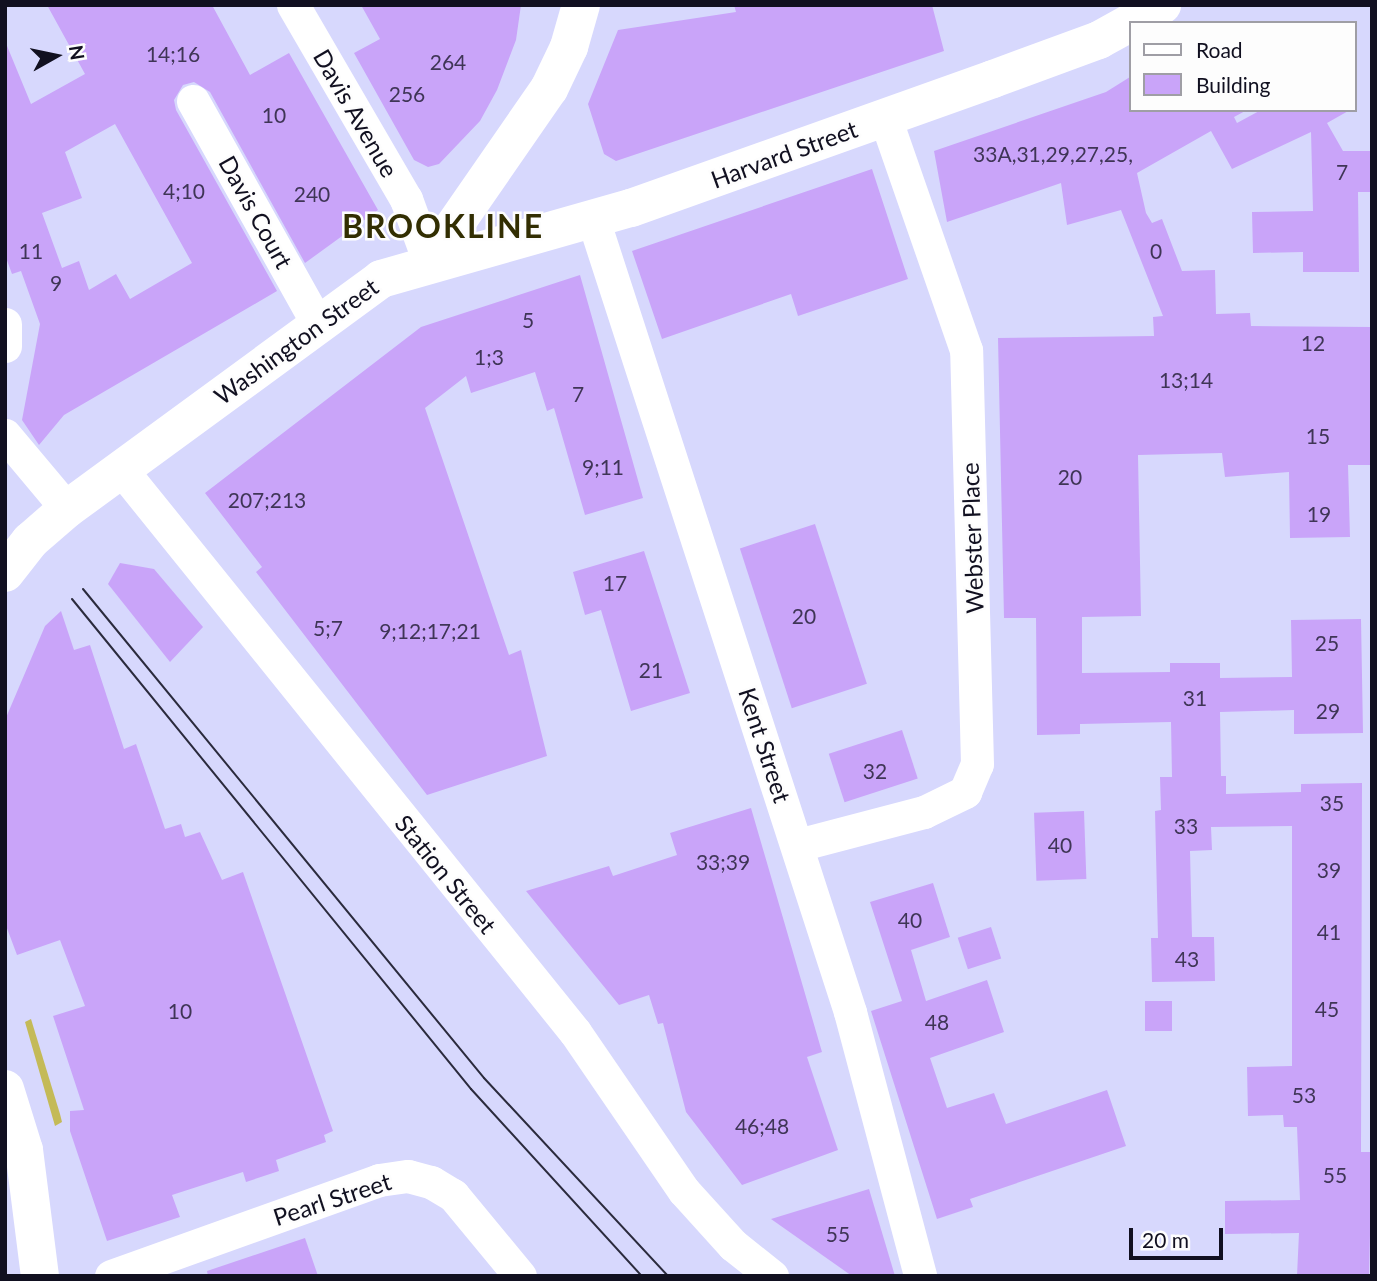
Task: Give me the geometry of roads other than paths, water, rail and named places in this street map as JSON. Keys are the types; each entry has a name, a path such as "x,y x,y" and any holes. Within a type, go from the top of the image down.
{"main road":[{"path":"429,262 549,89 581,5"},
{"name":"Harvard Street","path":"1134,21 1162,5"},
{"name":"Harvard Street","path":"429,262 593,219 885,118 1099,40 1128,25"},
{"name":"Washington Street","path":"12,563 60,515 317,323 381,279 429,262"},
{"path":"5,1089 24,1150 38,1276"},
{"path":"5,1184 38,1276"}],"street":[{"name":"Davis Avenue","path":"293,5 406,199 429,262"},
{"name":"Davis Court","path":"193,101 317,323"},
{"name":"Webster Place","path":"798,845 924,812 965,792 977,764 978,709 966,350 885,118"},
{"name":"Kent Street","path":"593,219 798,845 853,1025 920,1276"},
{"path":"5,324 5,346"},
{"path":"5,435 60,515"},
{"name":"Station Street","path":"121,469 575,1032 684,1191 733,1245 772,1276"},
{"name":"Pearl Street","path":"111,1276 379,1180 402,1177 431,1182 453,1195 520,1276"}],"tram line":[{"path":"83,589 484,1078 668,1276"},
{"path":"72,599 471,1089 642,1276"}],"district":[{"name":"BROOKLINE","path":"443,226"}]}
